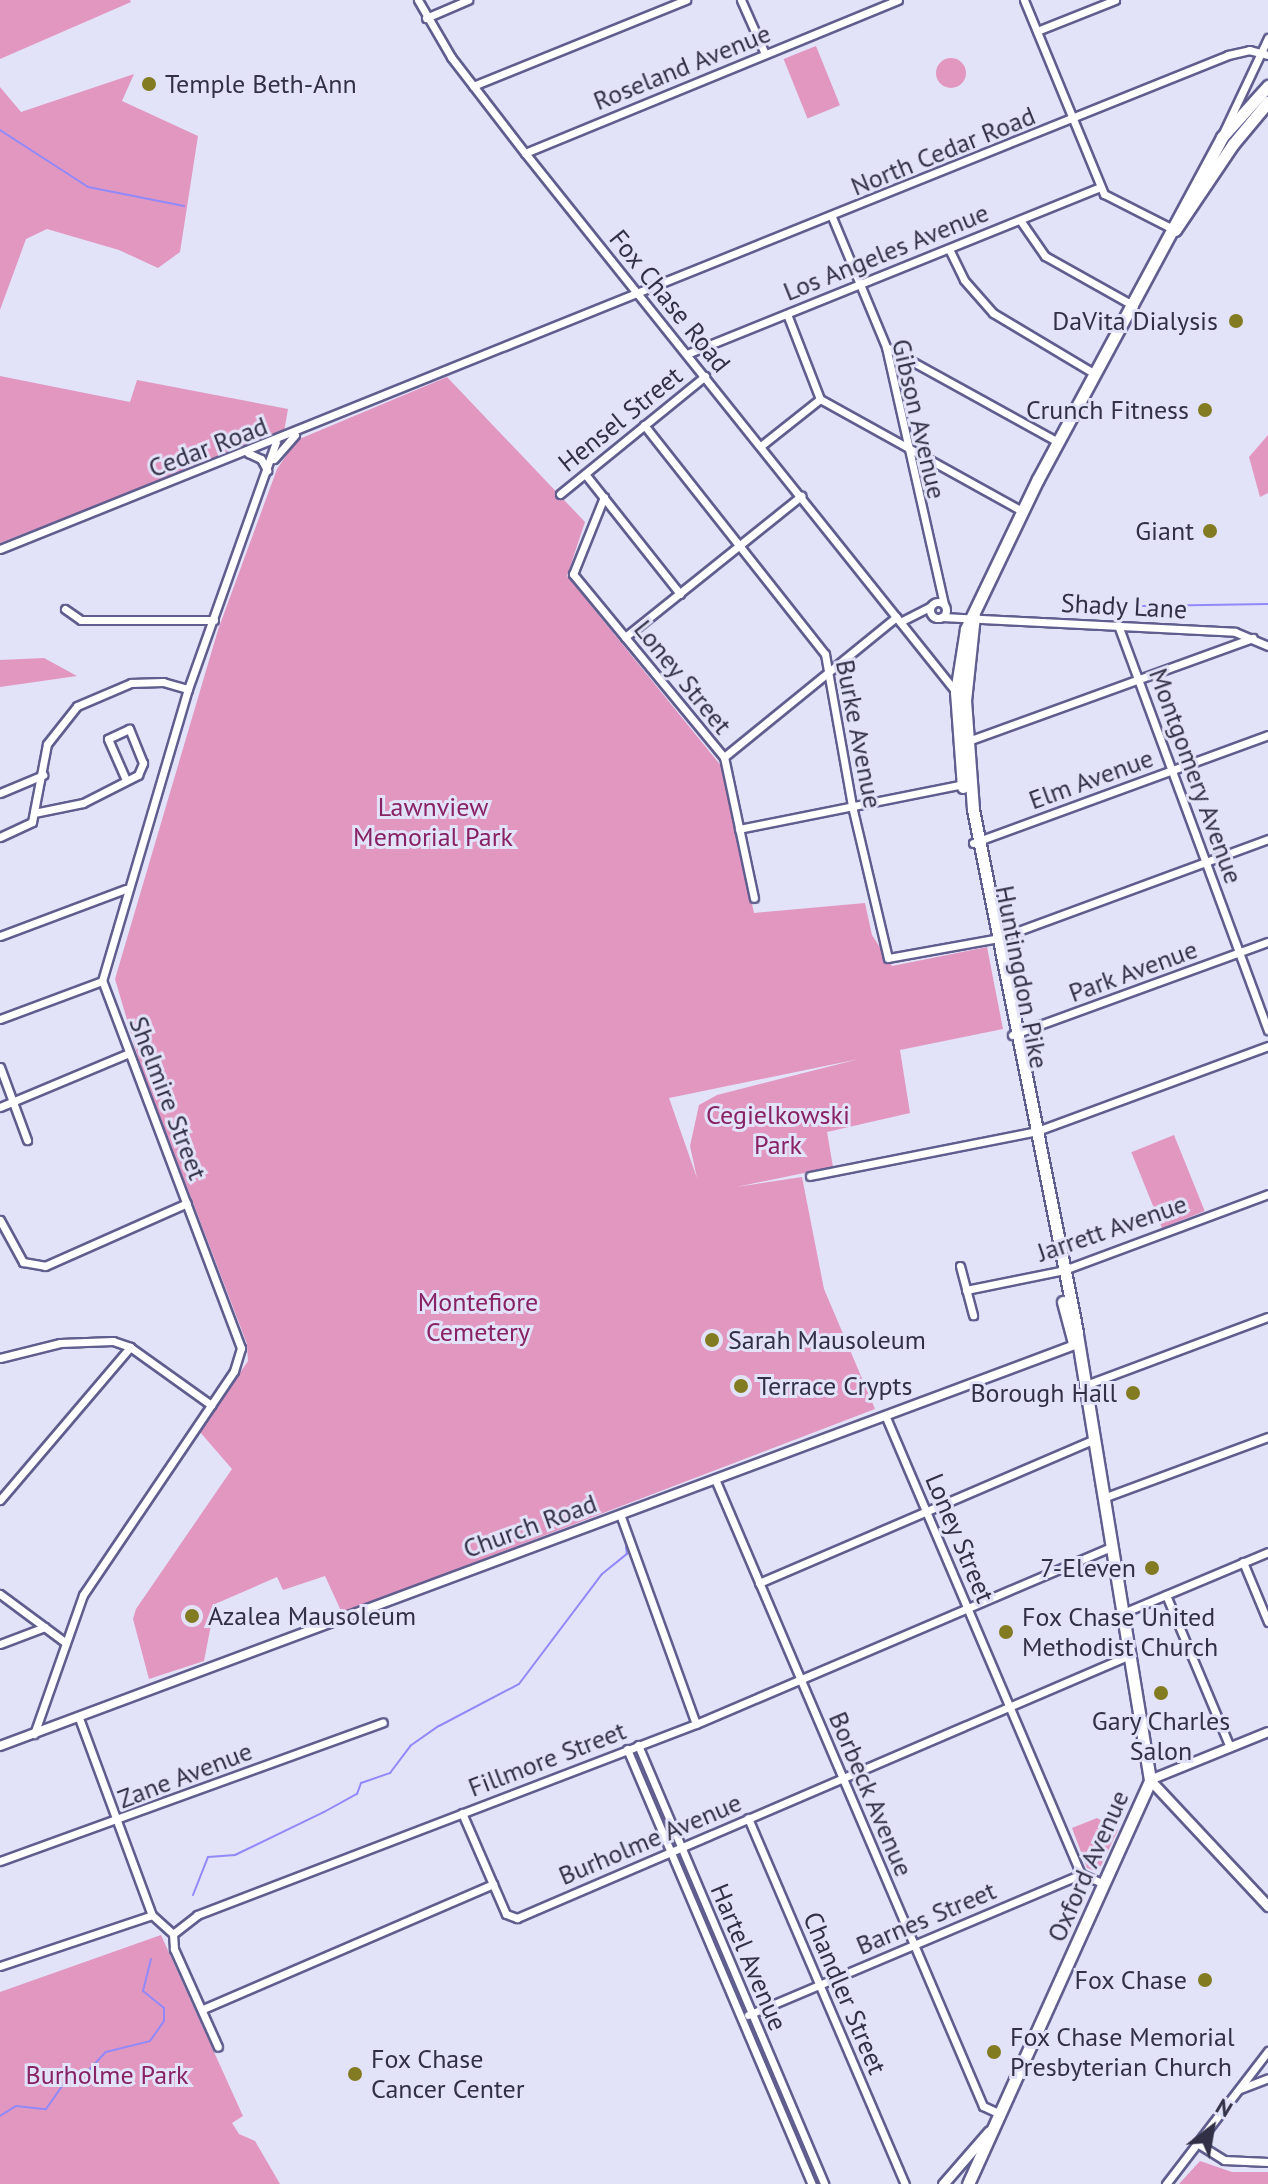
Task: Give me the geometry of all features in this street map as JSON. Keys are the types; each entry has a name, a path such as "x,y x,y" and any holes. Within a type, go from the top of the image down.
{"main road":[{"name":"Huntingdon Pike","path":"1110,1547 1061,1270 976,842 956,692 963,638 1022,511 1175,230 1222,137 1268,86"},
{"name":"Huntingdon Pike","path":"1175,230 1233,144 1268,102"},
{"name":"Huntingdon Pike","path":"966,784 974,616"},
{"name":"Oxford Avenue","path":"968,2184 1150,1780 1110,1547"},
{"path":"1150,1780 1268,1906"},
{"path":"943,2184 995,2126"}],"street":[{"name":"Fox Chase Road","path":"418,0 426,18 473,86 525,153 762,445 956,692"},
{"path":"426,18 468,0"},
{"path":"473,86 686,0"},
{"path":"741,0 765,54"},
{"name":"Roseland Avenue","path":"525,153 898,0"},
{"path":"1024,0 1104,194 1175,230"},
{"path":"1037,31 1115,0"},
{"path":"1222,137 1265,54 1268,38"},
{"name":"North Cedar Road","path":"430,377 1073,121 1228,55 1265,54"},
{"name":"Los Angeles Avenue","path":"687,354 1100,187"},
{"name":"Gibson Avenue","path":"832,217 886,347 936,590 945,606"},
{"path":"1020,220 1045,256 1134,306"},
{"path":"949,249 964,280 993,313 1096,375"},
{"path":"787,314 820,399 1022,511"},
{"path":"886,347 1058,442"},
{"name":"Hensel Street","path":"560,494 705,376"},
{"name":"Cedar Road","path":"0,549 276,442 430,377"},
{"path":"762,445 820,399"},
{"name":"Burke Avenue","path":"644,425 832,669 852,806 884,954 894,958 996,939"},
{"path":"268,467 296,433"},
{"path":"0,1019 102,981 126,889 188,689 276,442"},
{"path":"248,453 261,459 268,467"},
{"path":"585,474 680,594"},
{"path":"625,637 801,496"},
{"name":"Loney Street","path":"604,497 573,574 724,757 754,898"},
{"path":"913,617 930,607 945,606 958,616"},
{"path":"938,617 945,606"},
{"path":"930,607 938,617"},
{"path":"65,609 81,620 214,620"},
{"path":"724,757 898,620 974,616"},
{"name":"Shady Lane","path":"974,616 1235,632 1268,646"},
{"name":"Montgomery Avenue","path":"1118,625 1268,1030"},
{"path":"966,742 1254,638"},
{"path":"0,837 32,822 47,744 63,719 94,694 131,683 163,682 188,689"},
{"path":"34,813 83,803 138,775 143,763 129,729 108,739 126,780"},
{"name":"Elm Avenue","path":"976,842 1268,735"},
{"path":"0,793 43,775"},
{"path":"739,829 966,784"},
{"path":"996,939 1268,839"},
{"path":"0,936 126,889"},
{"name":"Park Avenue","path":"1015,1034 1268,942"},
{"name":"Shelmire Street","path":"34,1734 83,1595 234,1371 241,1348 102,981"},
{"path":"810,1176 1033,1132 1268,1046"},
{"path":"0,1107 129,1053"},
{"path":"0,1067 27,1140"},
{"name":"Jarrett Avenue","path":"966,1290 1061,1270 1268,1194"},
{"path":"0,1220 23,1262 45,1266 187,1203"},
{"path":"960,1266 973,1315"},
{"path":"1082,1387 1268,1317"},
{"path":"0,1358 60,1343 113,1341 130,1347 211,1405"},
{"name":"Church Road","path":"0,1746 1075,1345"},
{"path":"0,1500 130,1347"},
{"name":"Loney Street","path":"885,1415 1081,1874"},
{"path":"1101,1499 1268,1437"},
{"path":"759,1583 1091,1441"},
{"name":"Borbeck Avenue","path":"715,1479 983,2106 1000,2114"},
{"path":"0,1482 10,1489"},
{"path":"620,1514 696,1724"},
{"name":"Fillmore Street","path":"173,1934 197,1915 696,1724 1110,1547"},
{"path":"1123,1613 1268,1552"},
{"path":"1243,1562 1268,1622"},
{"path":"0,1594 66,1643"},
{"path":"1166,1595 1230,1747"},
{"path":"0,1644 45,1627"},
{"name":"Burholme Avenue","path":"462,1813 506,1914 517,1918 1130,1655"},
{"path":"79,1718 152,1915 173,1934 174,1949 218,2047"},
{"name":"Zane Avenue","path":"0,1861 116,1822 383,1722"},
{"path":"1150,1780 1268,1732"},
{"name":"Hartel Avenue","path":"638,1745 824,2184"},
{"name":"Hartel Avenue","path":"627,1749 812,2184"},
{"name":"Chandler Street","path":"748,1818 905,2184"},
{"path":"1081,1874 1104,1884"},
{"name":"Barnes Street","path":"742,2017 1081,1874"},
{"path":"203,2009 493,1884"},
{"path":"0,1966 152,1915"},
{"path":"1166,2184 1268,2051"},
{"path":"1239,2089 1268,2078"},
{"path":"1197,2143 1224,2160 1268,2162"}],"green space":[{"path":"0,0 130,0 131,2 0,59"},
{"path":"816,46 840,105 808,118 784,59"},
{"path":"951,58 961,63 966,73 961,83 951,88 941,83 936,73 941,63"},
{"path":"134,74 122,101 198,136 180,252 158,268 119,250 47,229 26,239 0,310 0,87 21,112"},
{"path":"0,376 130,402 137,380 288,409 284,432 0,543"},
{"path":"447,377 585,522 567,576 722,767 754,913 865,903 872,935 892,966 987,947 1003,1029 900,1050 910,1113 827,1132 833,1167 736,1187 802,1177 824,1289 875,1409 342,1613 325,1576 283,1590 277,1577 215,1604 204,1661 149,1679 133,1619 136,1609 232,1469 200,1432 248,1361 247,1344 140,1064 115,979 218,630 277,469 297,440","holes":["859,1059 717,1095 699,1105 690,1146 697,1178 669,1098"]},
{"path":"1268,435 1268,493 1260,497 1249,457"},
{"path":"44,658 77,676 0,687 0,660"},
{"path":"1174,1135 1205,1211 1162,1228 1131,1152"},
{"path":"1097,1818 1118,1830 1098,1872 1087,1868 1072,1828"},
{"name":"Burholme Park","path":"161,1935 243,2116 232,2123 239,2134 255,2141 280,2184 0,2184 0,1992"},
{"path":"1200,2161 1232,2172 1268,2172 1268,2184 1179,2184"}],"waterway":[{"path":"0,130 88,187 184,206"},
{"path":"1143,606 1268,604"},
{"path":"193,1895 208,1857 235,1855 357,1794 361,1783 390,1773 410,1746 439,1726 519,1684 602,1574 627,1554 626,1547"},
{"path":"0,2116 16,2106 46,2109 68,2078 88,2071 106,2052 150,2041 164,2021 164,2008 143,1991 151,1959"}],"place":[{"name":"Temple Beth-Ann","path":"149,84"},
{"name":"DaVita Dialysis","path":"1236,321"},
{"name":"Crunch Fitness","path":"1205,410"},
{"name":"Giant","path":"1210,531"},
{"name":"Sarah Mausoleum","path":"712,1340"},
{"name":"Terrace Crypts","path":"741,1386"},
{"name":"Borough Hall","path":"1133,1393"},
{"name":"7-Eleven","path":"1152,1568"},
{"name":"Azalea Mausoleum","path":"192,1616"},
{"name":"Fox Chase United Methodist Church","path":"1006,1632"},
{"name":"Gary Charles Salon","path":"1161,1693"},
{"name":"Fox Chase","path":"1205,1980"},
{"name":"Fox Chase Memorial Presbyterian Church","path":"994,2052"},
{"name":"Fox Chase Cancer Center","path":"355,2074"}],"park label":[{"name":"Lawnview Memorial Park","path":"433,822"},
{"name":"Cegielkowski Park","path":"778,1130"},
{"name":"Montefiore Cemetery","path":"478,1317"}]}
